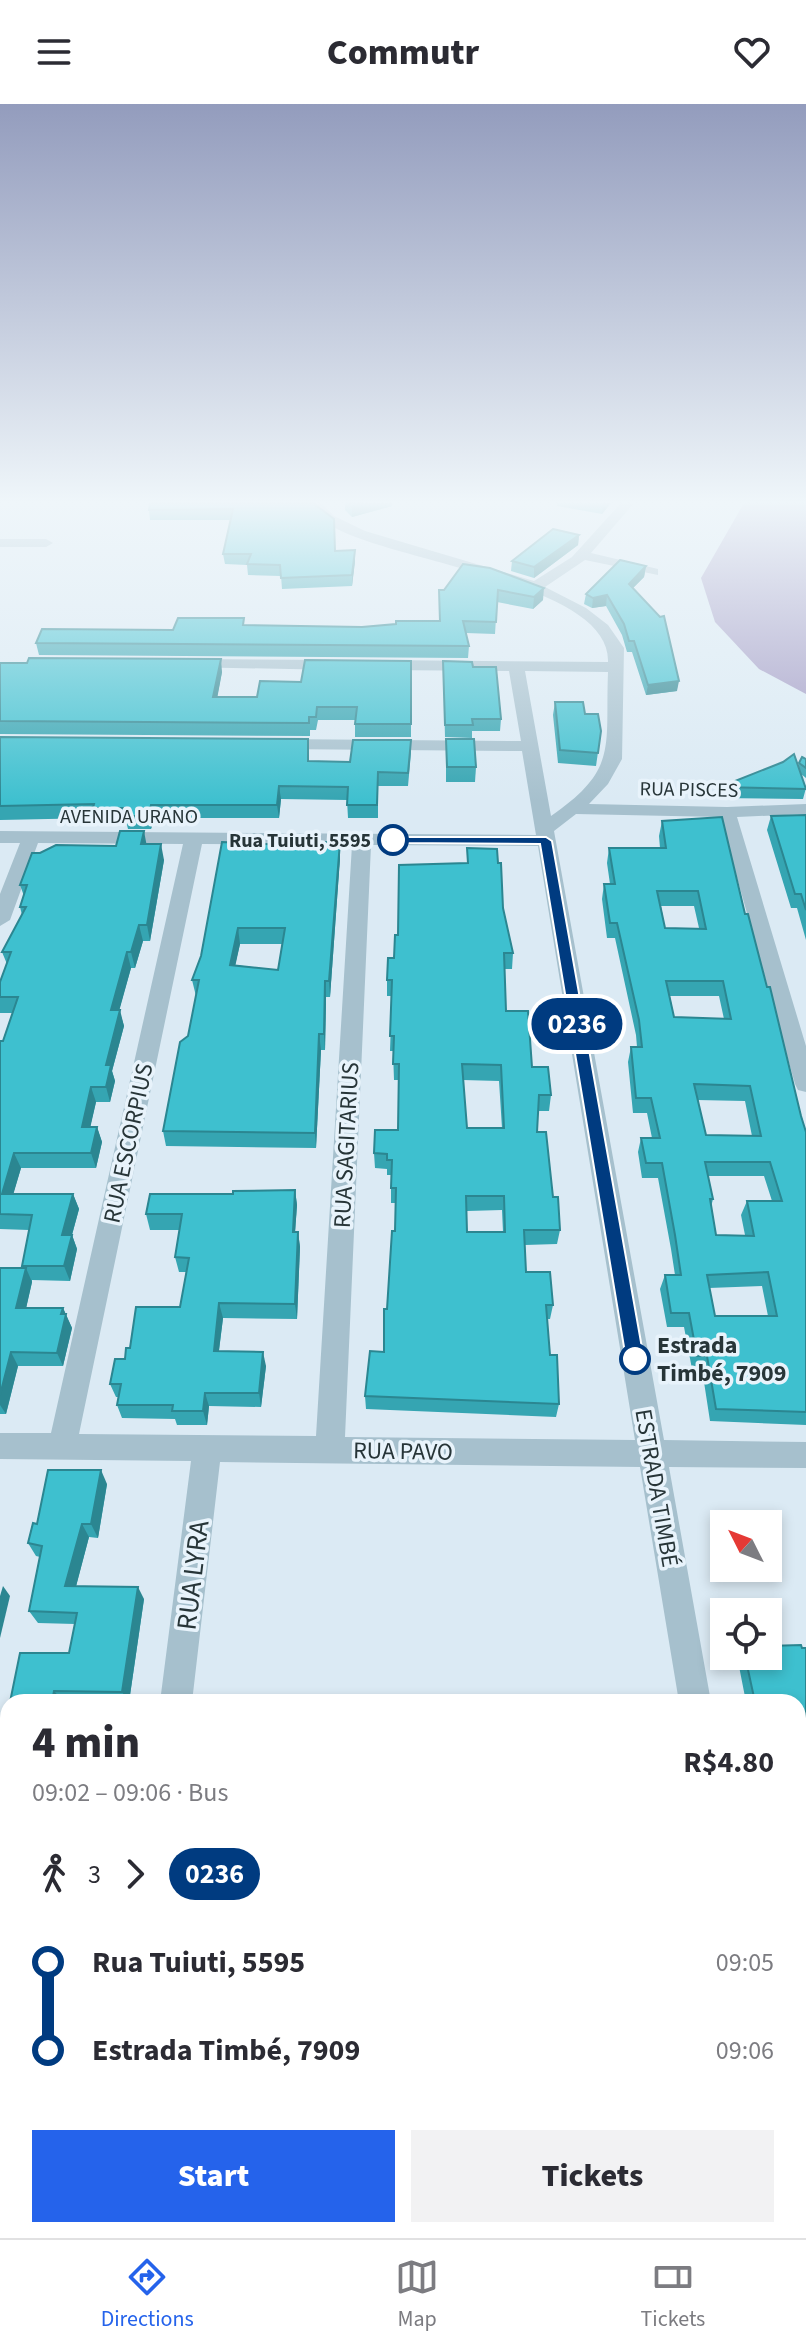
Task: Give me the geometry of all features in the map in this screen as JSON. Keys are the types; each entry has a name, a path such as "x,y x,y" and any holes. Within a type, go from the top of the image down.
{"street":[{"path":"545,835 602,782 610,771 613,759 616,648 603,628 565,603"},
{"path":"172,664 616,667"},
{"name":"ESTRADA TIMBÉ","path":"516,666 694,1694"},
{"path":"265,744 530,746"},
{"name":"RUA PISCES","path":"571,809 727,812 806,809"},
{"path":"727,812 806,1084"},
{"name":"AVENIDA URANO","path":"0,837 362,839 545,835"},
{"path":"0,920 31,838"},
{"name":"RUA ESCORPIUS","path":"62,1447 194,838"},
{"name":"RUA SAGITARIUS","path":"330,1450 362,839"},
{"name":"RUA PAVO","path":"0,1446 806,1455"},
{"name":"RUA LYRA","path":"177,1694 207,1449"}],"shaded area":[{"path":"709,603 806,603 806,694 759,669 715,622"}],"building":[{"path":"439,603 497,603 496,622 463,621 469,646 36,643 42,629 173,630 178,618 244,618 243,625 362,627 396,624 396,621 440,621"},
{"path":"611,603 646,603 660,617 664,616 679,681 648,685 634,641 629,641 624,624"},
{"path":"29,658 221,659 213,697 257,697 260,681 301,682 305,660 411,661 411,724 355,724 357,707 317,707 316,717 309,717 309,723 0,721 0,663 27,663"},
{"path":"443,661 472,662 473,667 496,667 501,719 472,719 473,725 445,725"},
{"path":"555,702 583,702 585,714 598,714 601,731 598,753 560,750"},
{"path":"0,737 308,739 308,761 350,762 353,740 411,740 408,773 378,772 377,805 347,805 348,787 279,786 277,805 151,805 149,816 125,816 126,808 93,808 94,804 0,806"},
{"path":"446,739 474,739 476,767 447,767"},
{"path":"794,754 806,789 720,787 783,762"},
{"path":"802,757 806,759 806,768 799,763"},
{"path":"806,815 806,910 801,894 795,894 771,816"},
{"path":"722,817 745,914 748,914 767,987 770,987 806,1132 806,1412 716,1409 707,1356 697,1356 689,1313 671,1313 665,1275 681,1275 675,1235 662,1163 646,1163 641,1138 660,1138 651,1098 636,1098 631,1047 642,1047 639,1020 617,923 610,923 604,884 615,884 609,848 666,848 662,821","holes":["657,891 698,891 706,929 665,928","666,981 723,981 731,1019 674,1017","694,1084 750,1086 761,1136 706,1135","705,1162 770,1162 782,1201 747,1201 754,1236 716,1235 710,1199 713,1199","768,1272 777,1316 715,1316 707,1275"]},
{"path":"120,831 144,831 141,844 161,844 147,925 139,925 131,952 127,952 111,1010 120,1010 106,1065 111,1065 106,1087 91,1087 82,1127 97,1127 91,1153 14,1153 2,1194 73,1194 62,1235 72,1235 64,1266 22,1266 32,1215 0,1214 0,1041 3,1041 18,997 0,997 0,982 11,952 2,952 26,907 20,907 27,885 20,885 32,853 40,853 56,845 116,846"},
{"path":"222,842 309,846 309,842 340,842 329,981 325,981 324,1034 319,1034 315,1133 163,1131 180,1042 188,1036 199,980 192,980 201,956","holes":["238,928 285,928 278,970 230,965"]},
{"path":"467,848 497,849 498,863 501,863 503,908 513,953 504,953 506,1011 528,1011 532,1067 548,1067 551,1095 539,1095 537,1132 546,1132 553,1197 558,1197 560,1230 524,1230 526,1272 550,1272 553,1305 546,1305 550,1355 557,1355 559,1404 365,1396 370,1351 384,1352 384,1309 387,1309 392,1231 395,1231 396,1188 391,1188 392,1160 387,1160 387,1154 374,1153 375,1130 398,1130 399,1064 393,1064 394,1036 390,1036 392,980 387,980 388,958 394,958 395,935 398,935 399,865 468,863","holes":["462,1064 501,1065 504,1128 467,1128","466,1196 504,1196 505,1232 467,1232"]},
{"path":"295,1190 293,1232 298,1232 295,1304 219,1303 214,1351 263,1352 259,1393 205,1393 203,1411 172,1411 173,1405 117,1405 121,1384 110,1384 115,1359 125,1359 126,1348 130,1348 136,1307 180,1307 189,1258 175,1257 182,1214 146,1214 150,1194"},
{"path":"0,1268 26,1268 16,1308 63,1308 61,1314 66,1314 57,1353 11,1352 0,1395"},
{"path":"48,1470 101,1470 91,1524 82,1524 65,1586 138,1587 122,1692 12,1694 20,1653 69,1653 77,1613 29,1611 42,1546 28,1543 33,1523 37,1524"},
{"path":"801,1645 806,1648 806,1694 753,1694 748,1670 782,1670 782,1646"}],"bus line":[{"name":"0236","path":"393,840 546,841 635,1359"}],"place":[{"name":"Rua Tuiuti, 5595","path":"393,840"},
{"name":"Estrada Timbé, 7909","path":"635,1359"}]}
